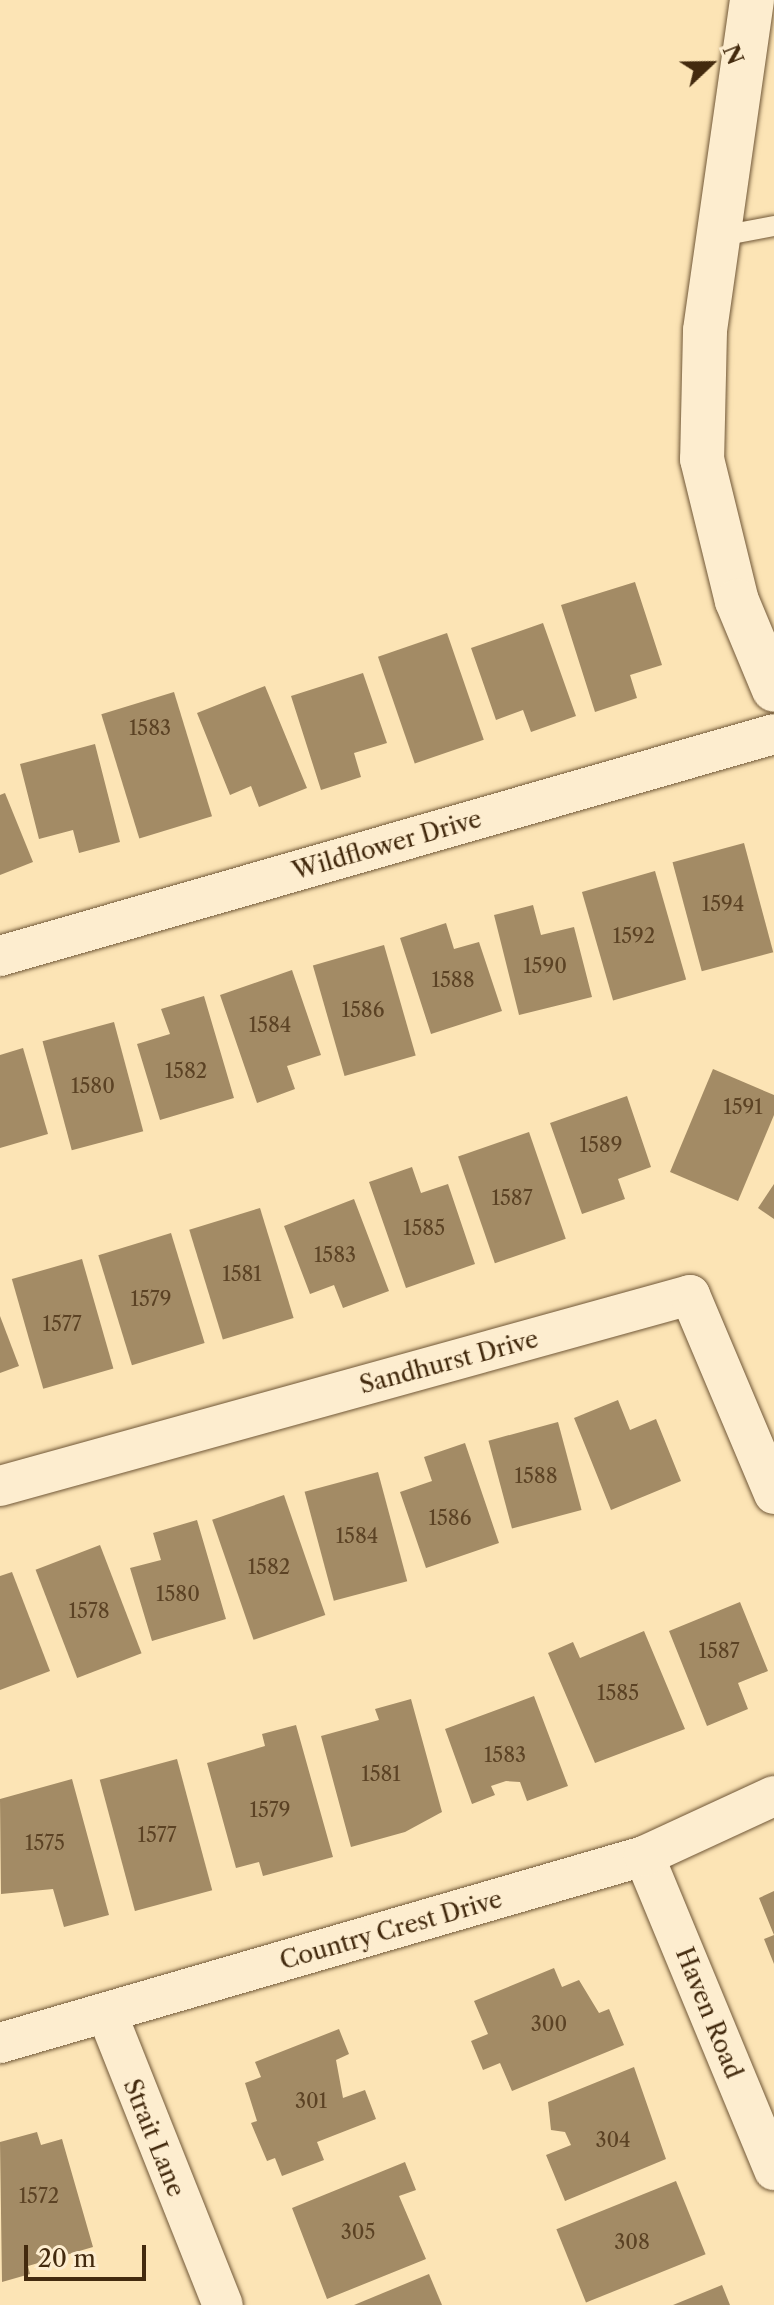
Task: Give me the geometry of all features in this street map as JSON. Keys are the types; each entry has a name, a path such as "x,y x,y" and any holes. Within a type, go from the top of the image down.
{"street":[{"path":"752,0 716,237 702,459 737,601 774,690"},
{"name":"Wildflower Drive","path":"0,956 774,734"},
{"name":"Sandhurst Drive","path":"0,1486 690,1295 774,1494"},
{"name":"Country Crest Drive","path":"0,2043 644,1856 774,1796"},
{"name":"Haven Road","path":"644,1856 774,2170"},
{"name":"Strait Lane","path":"107,2014 223,2305"}],"lane":[{"path":"716,237 774,226"}],"building":[{"path":"635,582 662,665 630,675 637,698 595,712 561,605"},
{"path":"543,623 576,716 531,732 523,710 496,720 471,648"},
{"path":"447,633 484,740 415,764 378,657"},
{"path":"363,673 387,743 354,753 361,777 321,790 291,696"},
{"path":"265,686 307,788 259,807 251,786 230,795 197,713"},
{"path":"174,692 212,816 139,839 101,714"},
{"path":"95,744 120,842 79,853 73,830 39,839 20,764"},
{"path":"5,793 33,862 0,875 0,795"},
{"path":"744,843 773,952 702,971 673,862"},
{"path":"655,871 686,980 613,1001 582,892"},
{"path":"533,905 541,935 574,927 592,997 519,1015 494,915"},
{"path":"446,923 454,949 479,942 502,1011 431,1034 400,938"},
{"path":"384,945 416,1056 345,1076 313,965"},
{"path":"292,970 321,1055 287,1066 295,1089 257,1103 220,995"},
{"path":"204,996 234,1098 160,1120 137,1044 170,1034 161,1009"},
{"path":"114,1022 143,1131 72,1150 43,1041"},
{"path":"23,1048 48,1134 0,1148 0,1055"},
{"path":"713,1069 774,1095 774,1115 738,1201 670,1172"},
{"path":"627,1096 651,1167 618,1179 625,1199 582,1214 550,1123"},
{"path":"529,1132 566,1239 495,1263 458,1156"},
{"path":"412,1167 421,1193 448,1184 475,1264 406,1288 369,1182"},
{"path":"774,1184 774,1219 758,1208"},
{"path":"354,1199 389,1291 343,1308 334,1285 310,1294 284,1226"},
{"path":"260,1208 294,1318 223,1340 189,1230"},
{"path":"171,1233 205,1343 132,1365 98,1255"},
{"path":"82,1259 113,1369 43,1389 12,1279"},
{"path":"0,1316 19,1366 0,1373"},
{"path":"618,1400 630,1430 656,1419 681,1481 611,1510 574,1418"},
{"path":"558,1422 582,1510 512,1529 488,1441"},
{"path":"465,1443 499,1543 426,1568 400,1492 432,1481 424,1457"},
{"path":"378,1472 407,1581 334,1601 305,1492"},
{"path":"284,1495 325,1615 253,1640 212,1520"},
{"path":"197,1520 226,1619 152,1641 130,1568 161,1560 153,1533"},
{"path":"100,1545 142,1653 77,1678 36,1570"},
{"path":"12,1572 50,1671 0,1690 0,1576"},
{"path":"740,1602 768,1671 738,1683 748,1709 707,1726 669,1631"},
{"path":"644,1631 685,1729 595,1763 548,1653 573,1642 580,1658"},
{"path":"534,1696 568,1786 527,1801 520,1782 506,1781 491,1786 495,1795 472,1804 445,1729"},
{"path":"411,1699 442,1812 405,1832 351,1847 321,1736 379,1720 375,1709"},
{"path":"296,1725 333,1857 263,1876 259,1862 236,1868 207,1763 265,1746 262,1734"},
{"path":"177,1759 212,1890 135,1911 100,1780"},
{"path":"72,1779 109,1915 64,1927 53,1889 1,1894 0,1799"},
{"path":"774,1891 774,1935 759,1898"},
{"path":"774,1935 774,1964 764,1939"},
{"path":"554,1968 562,1987 579,1980 599,2013 609,2009 624,2045 512,2091 500,2063 483,2070 471,2041 488,2034 474,2001"},
{"path":"339,2029 349,2054 336,2060 343,2098 365,2090 376,2119 317,2142 324,2160 282,2176 275,2158 267,2161 251,2123 257,2121 245,2083 261,2077 255,2062"},
{"path":"634,2067 666,2159 565,2201 546,2155 571,2145 565,2132 551,2130 548,2102"},
{"path":"37,2132 41,2145 62,2139 93,2247 28,2266 30,2274 2,2282 0,2142"},
{"path":"405,2162 416,2190 399,2196 426,2259 327,2299 292,2208"},
{"path":"676,2181 706,2254 586,2303 556,2229"},
{"path":"429,2274 442,2305 354,2305"},
{"path":"722,2285 730,2305 673,2305"}]}
